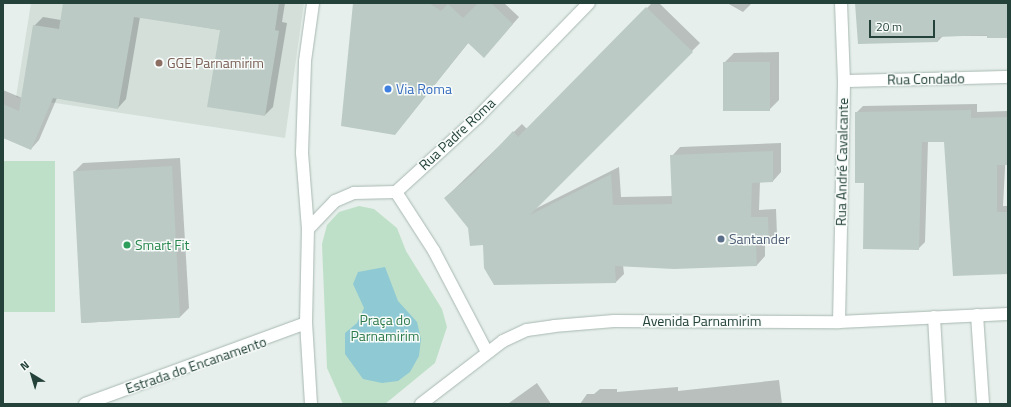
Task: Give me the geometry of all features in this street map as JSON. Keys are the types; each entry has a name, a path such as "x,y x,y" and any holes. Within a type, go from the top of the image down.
{"main road":[{"path":"313,3 305,61 302,153 308,229 306,323 311,398 318,404"},
{"name":"Rua Padre Roma","path":"396,192 478,117 589,3"},
{"name":"Rua André Cavalcante","path":"839,322 844,81 841,3"},
{"name":"Rua Condado","path":"844,81 1008,77"},
{"path":"308,229 335,201 354,193 396,192 434,251 487,352"},
{"name":"Avenida Parnamirim","path":"421,404 487,352 527,330 554,326 614,321 839,322 1008,314"},
{"path":"977,315 983,404"},
{"path":"934,317 939,404"},
{"name":"Estrada do Encanamento","path":"85,404 306,323"}],"shaded area":[{"name":"GGE Parnamirim","path":"31,3 304,3 285,138 16,97"}],"green space":[{"path":"3,161 55,161 55,312 3,312"},
{"name":"Praça do Parnamirim","path":"359,206 374,209 397,228 406,251 442,309 447,327 435,363 385,404 343,404 327,368 322,244 327,225 339,212"}],"water":[{"path":"385,267 398,301 417,322 421,339 419,356 410,372 398,381 382,383 363,379 345,354 345,333 357,323 364,308 353,284 358,272"}],"building":[{"path":"63,3 279,3 275,30 279,31 265,116 207,107 220,30 134,17 118,109 53,98 31,150 3,138 3,104 19,111 33,25 59,29"},
{"name":"Via Roma","path":"353,3 429,3 441,11 448,4 463,18 478,3 491,3 513,24 484,58 468,43 395,135 341,126"},
{"path":"855,3 1008,3 1008,38 987,38 987,35 938,37 938,42 858,44"},
{"path":"646,7 693,52 530,215 611,174 613,205 672,204 670,155 773,151 773,182 752,183 751,217 768,217 769,244 756,245 757,266 674,269 615,266 616,283 494,285 484,268 483,245 470,246 468,228 444,198 474,173 513,131 518,137"},
{"path":"723,62 770,62 770,111 723,111"},
{"path":"971,110 971,118 1008,117 1008,165 997,165 997,212 1008,212 1008,274 953,276 944,142 922,142 919,250 863,249 864,183 855,183 855,112"},
{"name":"Smart Fit","path":"172,166 180,318 81,323 73,171"}],"place":[{"name":"GGE Parnamirim","path":"159,63"},
{"name":"Via Roma","path":"388,89"},
{"name":"Santander","path":"721,239"},
{"name":"Smart Fit","path":"127,245"}]}
